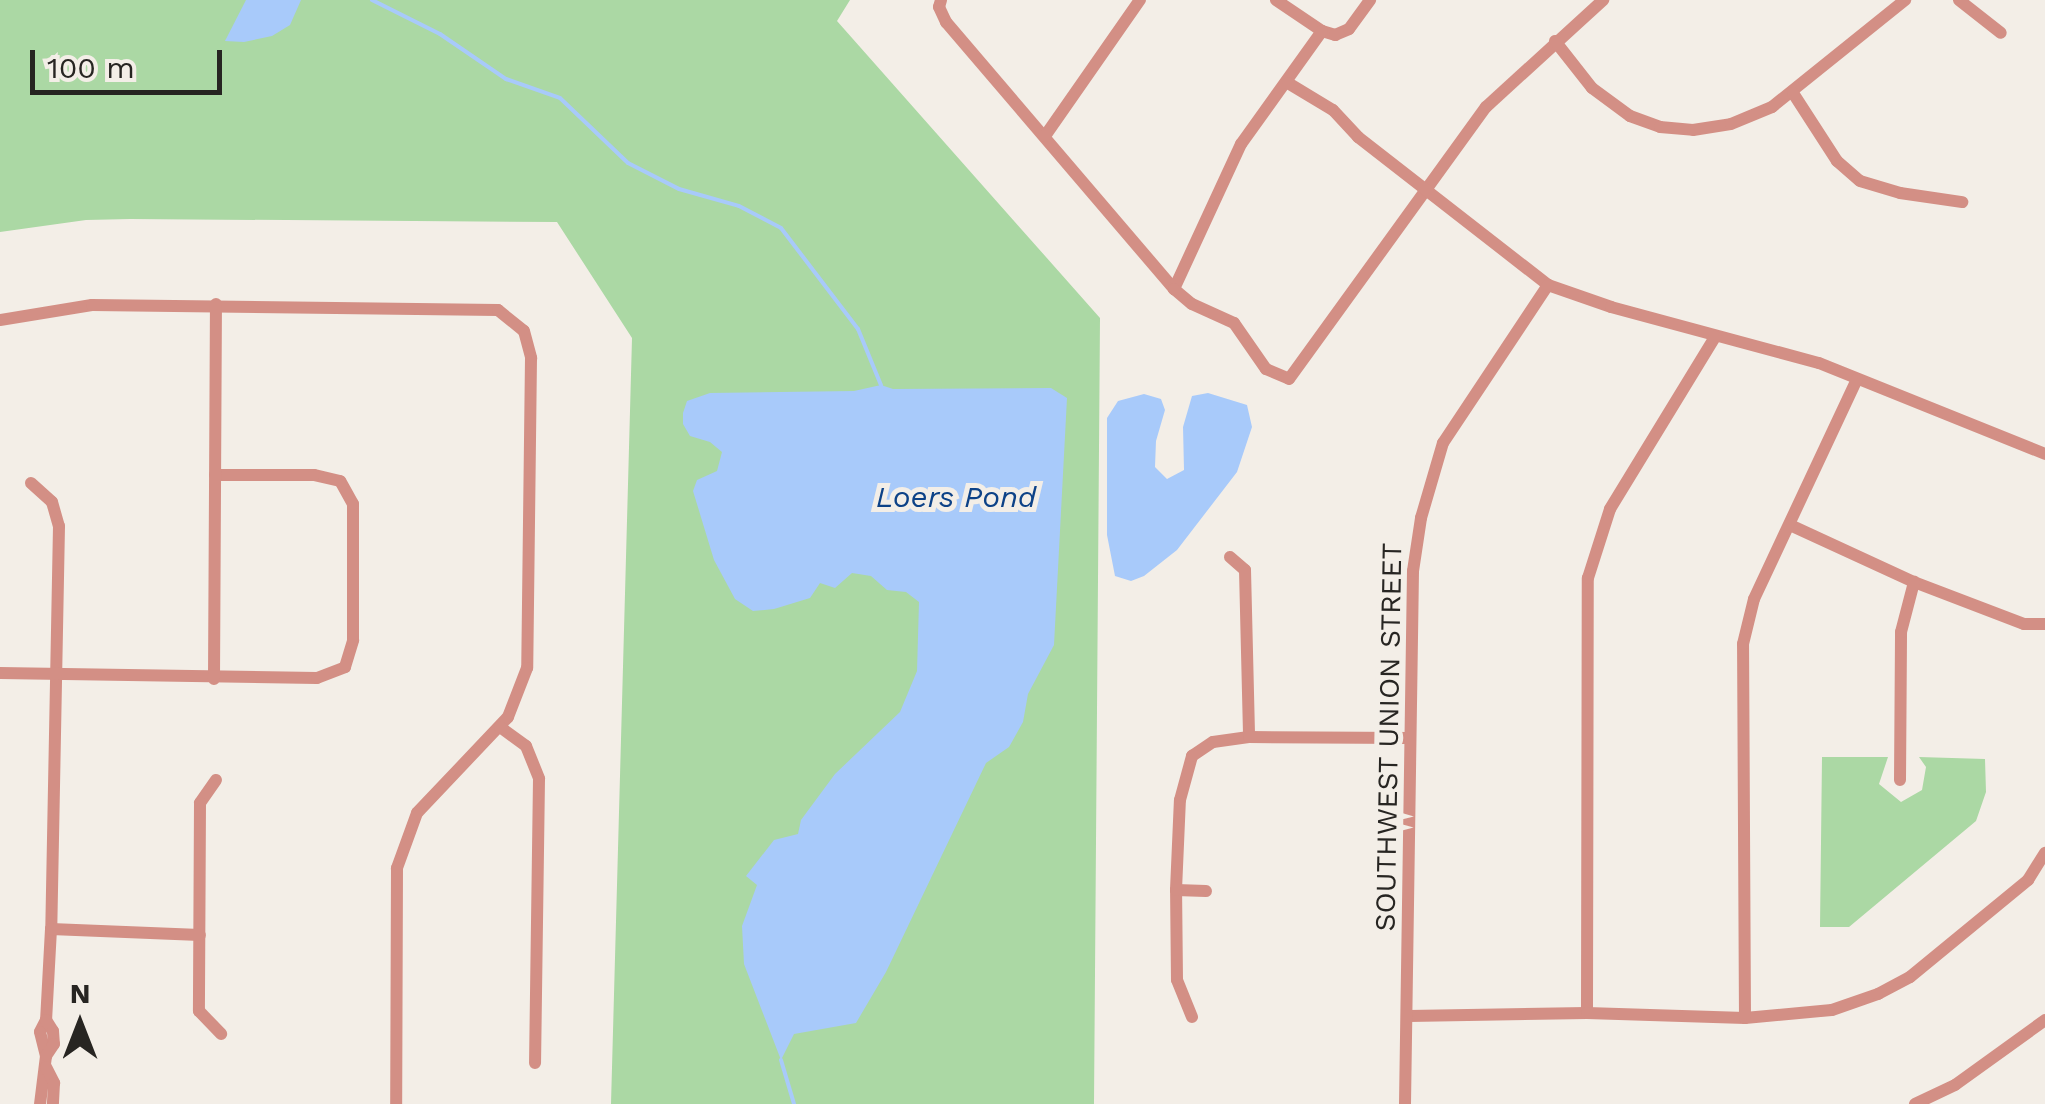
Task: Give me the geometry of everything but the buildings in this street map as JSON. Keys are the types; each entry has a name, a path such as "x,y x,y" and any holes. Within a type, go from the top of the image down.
{"street":[{"path":"941,0 939,7 946,22 1174,289 1192,304 1234,323 1266,370 1290,379 1486,107 1603,0"},
{"path":"1045,136 1140,0"},
{"path":"1276,0 1322,31 1335,35 1350,29 1370,0"},
{"path":"1554,41 1592,88 1630,116 1660,127 1693,130 1732,124 1793,93 1906,0"},
{"path":"1958,0 2001,33"},
{"path":"1174,289 1241,144 1322,31"},
{"path":"1288,83 1333,110 1358,138 1548,285 1715,337 1819,363 2045,454"},
{"path":"1793,93 1836,161 1860,181 1900,193 1962,202"},
{"name":"SOUTHWEST UNION STREET","path":"1404,1104 1409,1016 1413,571 1421,518 1444,443 1548,285"},
{"path":"214,679 216,304"},
{"path":"0,320 92,305 216,304 498,310 524,331 531,358 526,668 500,727 417,813 397,868 396,1104"},
{"path":"1587,1013 1588,578 1610,509 1715,337"},
{"path":"1745,1018 1743,644 1754,599 1857,379"},
{"path":"0,674 318,678 345,667 352,640 352,504 340,481 314,476 215,476"},
{"path":"31,483 52,502 60,526 60,676 46,1020 53,1030 54,1044 40,1079 40,1104"},
{"path":"1790,525 1914,582 2024,624 2045,624"},
{"path":"1230,557 1245,570 1248,737"},
{"path":"1900,780 1901,632 1914,582"},
{"path":"500,727 526,746 539,780 535,1063"},
{"path":"1192,1017 1177,980 1176,890 1180,800 1192,756 1213,742 1248,737 1409,738"},
{"path":"216,780 200,803 199,1011 221,1034"},
{"path":"1409,1016 1587,1013 1745,1018 1832,1010 1878,994 1910,977 2028,880 2045,853"},
{"path":"1176,890 1206,891"},
{"path":"51,929 200,935"},
{"path":"1915,1104 1955,1085 2044,1025"},
{"path":"46,1062 54,1083 53,1104"}],"green space":[{"path":"0,0 850,0 837,21 1100,318 1094,1104 611,1104 632,338 557,222 130,219 86,220 0,232"},
{"path":"1822,757 1888,757 1879,784 1901,802 1922,790 1926,767 1919,757 1985,759 1986,792 1976,821 1849,927 1820,927"}],"water":[{"path":"246,0 301,0 290,25 272,36 244,42 225,41"},
{"name":"Loers Pond","path":"881,385 893,389 1051,388 1067,398 1054,645 1028,694 1023,722 1009,747 986,763 886,972 856,1023 794,1034 781,1060 744,964 742,926 757,885 746,876 774,840 798,834 801,820 835,774 900,712 917,671 919,602 906,592 887,590 871,576 852,573 835,588 820,583 810,598 774,609 753,611 735,599 714,560 693,491 697,480 717,471 722,452 710,442 690,436 683,424 683,413 687,401 710,393 854,391"},
{"path":"1208,393 1247,405 1252,427 1237,472 1177,550 1144,576 1131,581 1115,576 1107,535 1107,418 1118,401 1144,394 1161,399 1165,410 1156,441 1155,467 1167,479 1184,470 1183,427 1192,396"}],"waterway":[{"path":"372,0 440,34 506,79 560,98 628,163 679,189 739,206 781,228 858,329 881,385"},
{"path":"781,1060 794,1104"}]}
